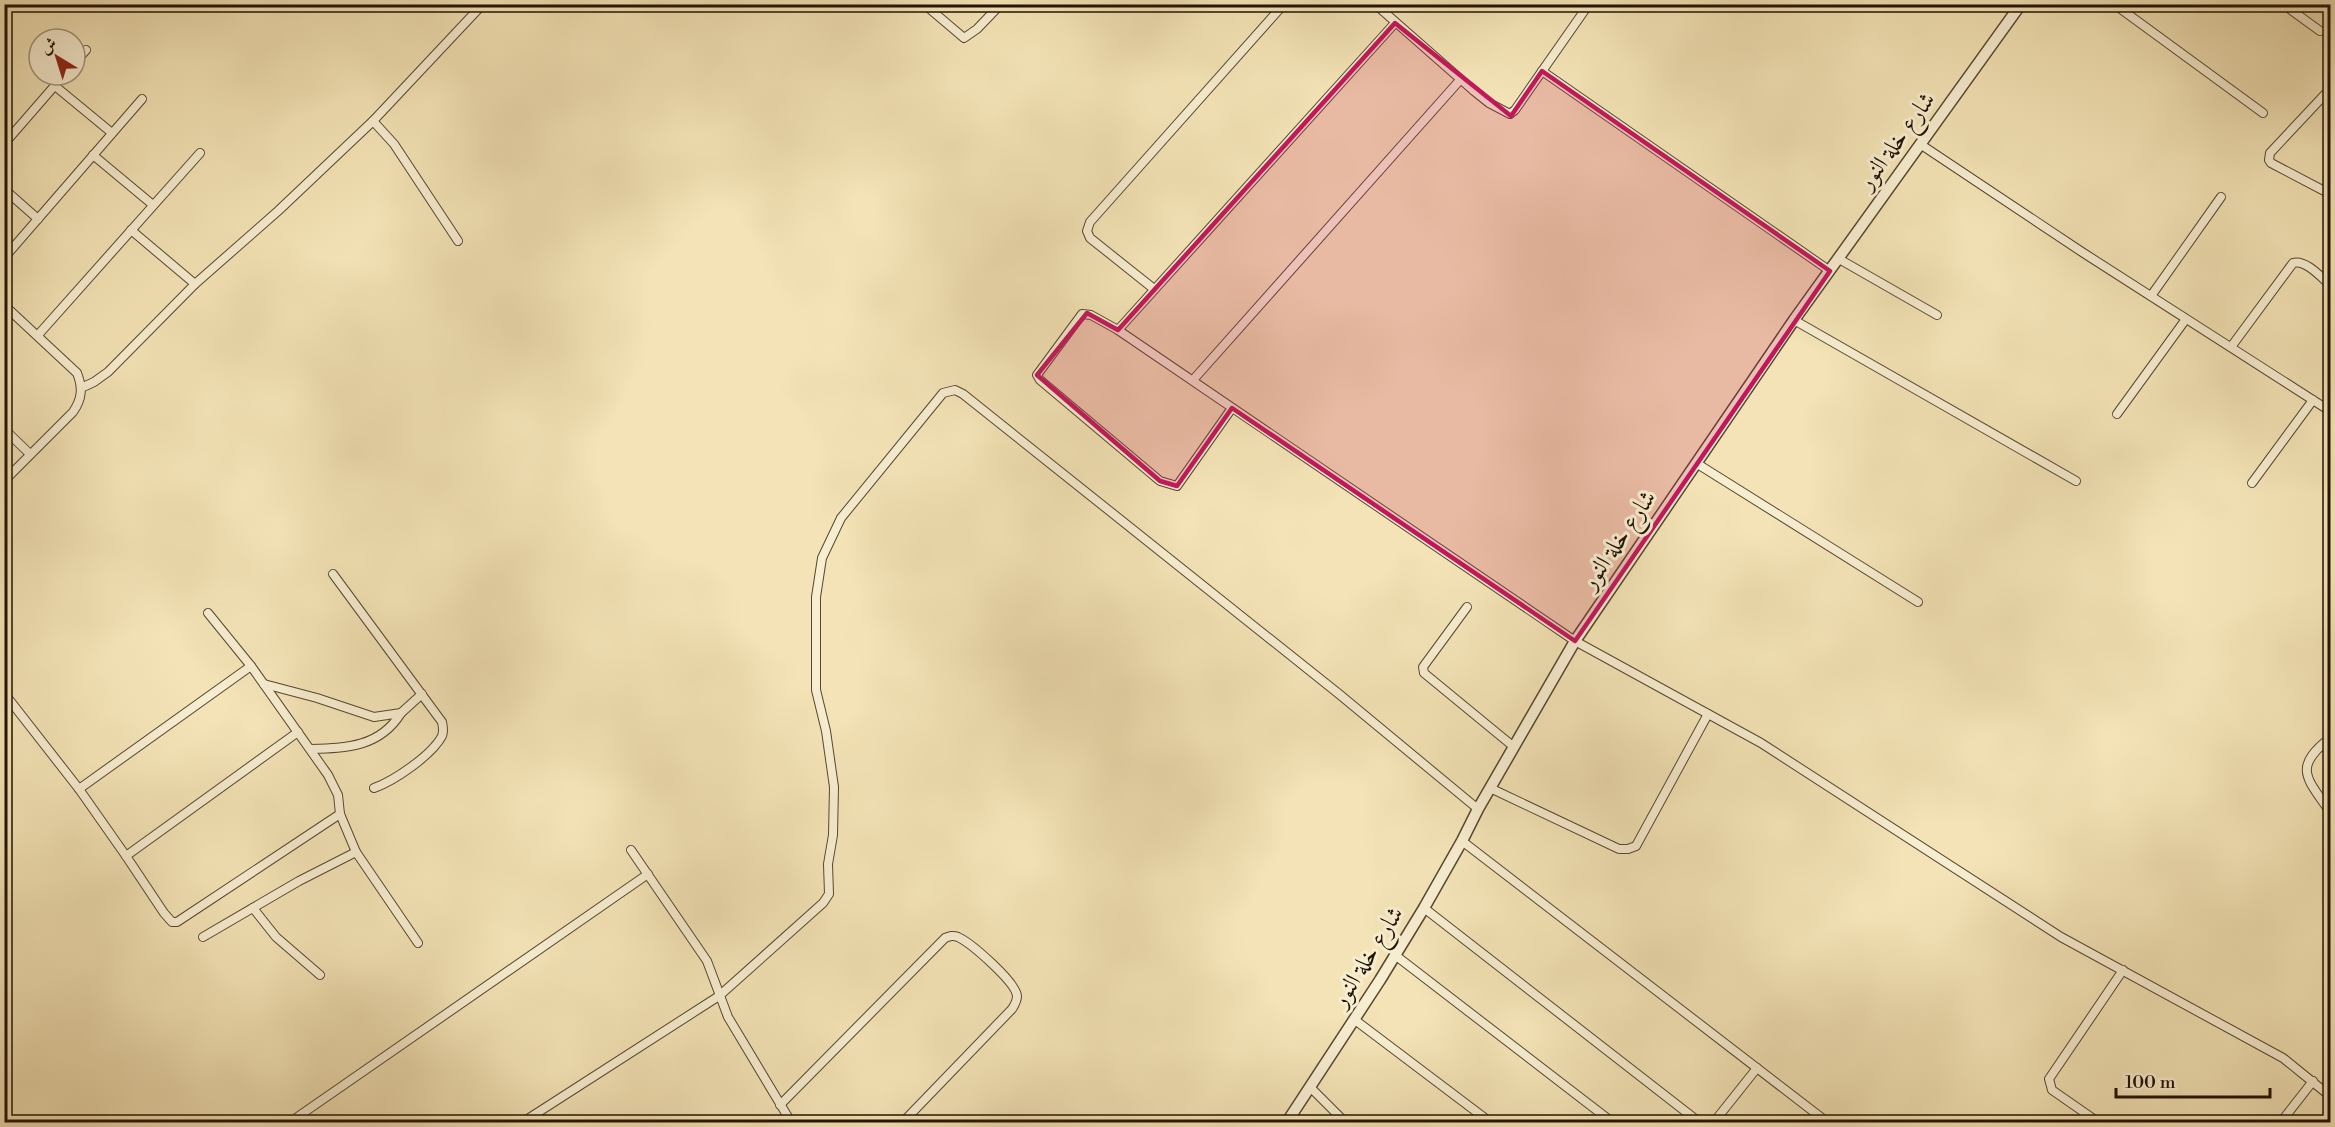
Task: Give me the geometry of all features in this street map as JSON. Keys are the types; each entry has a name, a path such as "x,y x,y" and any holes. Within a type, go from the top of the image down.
{"street":[{"path":"81,388 108,372 195,284 278,211 374,121 483,4"},
{"path":"924,4 964,38 977,29 1001,4"},
{"path":"1154,289 1090,237 1087,231 1090,222 1284,4"},
{"path":"1375,4 1489,103 1509,114 1515,110 1589,4"},
{"name":"شارع خلة النور","path":"1287,1122 1424,908 1575,641 1794,320 2021,4"},
{"path":"2114,4 2263,113"},
{"path":"2283,4 2320,31"},
{"path":"1118,330 1395,22"},
{"path":"1542,71 1830,271"},
{"path":"1193,380 1461,80"},
{"path":"4,144 54,87"},
{"path":"56,87 112,133"},
{"path":"2331,89 2270,153 2269,160 2331,194"},
{"path":"4,258 142,99"},
{"path":"374,121 394,144 458,241"},
{"path":"1920,144 2186,319 2331,411"},
{"path":"38,335 200,153"},
{"path":"93,155 153,205"},
{"path":"4,189 38,219"},
{"path":"2151,296 2221,197"},
{"path":"131,230 195,284"},
{"path":"1839,259 1937,315"},
{"path":"2231,347 2293,263 2297,261 2305,265 2331,285"},
{"path":"4,305 77,373 81,388 81,400 74,412 4,481"},
{"path":"1232,408 1177,486 1160,481 1048,387 1037,375 1082,314 1091,315 1118,330 1575,641 1761,743 2051,931 2273,1053 2313,1080 2331,1096"},
{"path":"2117,414 2186,319"},
{"path":"1794,320 2076,481"},
{"path":"523,1122 719,996 823,903 829,894 828,864 833,836 834,787 826,731 816,690 815,650 816,597 822,558 841,518 943,393 955,390 963,394 1339,694 1478,809"},
{"path":"2252,483 2313,400"},
{"path":"4,429 30,454"},
{"path":"1696,463 1918,602"},
{"path":"333,574 442,722 443,733 434,747 387,783 374,788"},
{"path":"1467,607 1423,667 1424,673 1514,747"},
{"path":"208,613 311,749 338,795 340,814 356,852 418,943"},
{"path":"79,789 250,666"},
{"path":"264,684 317,698 374,717 401,712"},
{"path":"4,693 79,789 164,914 172,922 177,922 340,814"},
{"path":"311,749 349,748 372,740 396,721 401,712 422,694"},
{"path":"1490,788 1619,849 1628,849 1636,846 1708,714"},
{"path":"126,856 298,732"},
{"path":"2331,738 2314,751 2306,764 2307,779 2331,812"},
{"path":"1462,842 1827,1122"},
{"path":"631,850 706,961 728,1017 791,1122"},
{"path":"203,937 299,881 356,852"},
{"path":"296,1118 648,874"},
{"path":"253,908 276,937 320,975"},
{"path":"1424,908 1699,1122"},
{"path":"780,1105 945,938 951,936 960,938 1001,973 1013,987 1016,1000 1012,1009 903,1122"},
{"path":"1395,954 1612,1122"},
{"path":"2098,1122 2056,1094 2049,1080 2123,970"},
{"path":"1354,1020 1490,1122"},
{"path":"1714,1122 1756,1068"},
{"path":"2280,1122 2313,1080"},
{"path":"1310,1087 1345,1122"}],"highlighted area":[{"path":"1395,23 1511,116 1542,71 1830,271 1575,641 1232,408 1177,486 1160,481 1037,375 1087,313 1118,330"}]}
